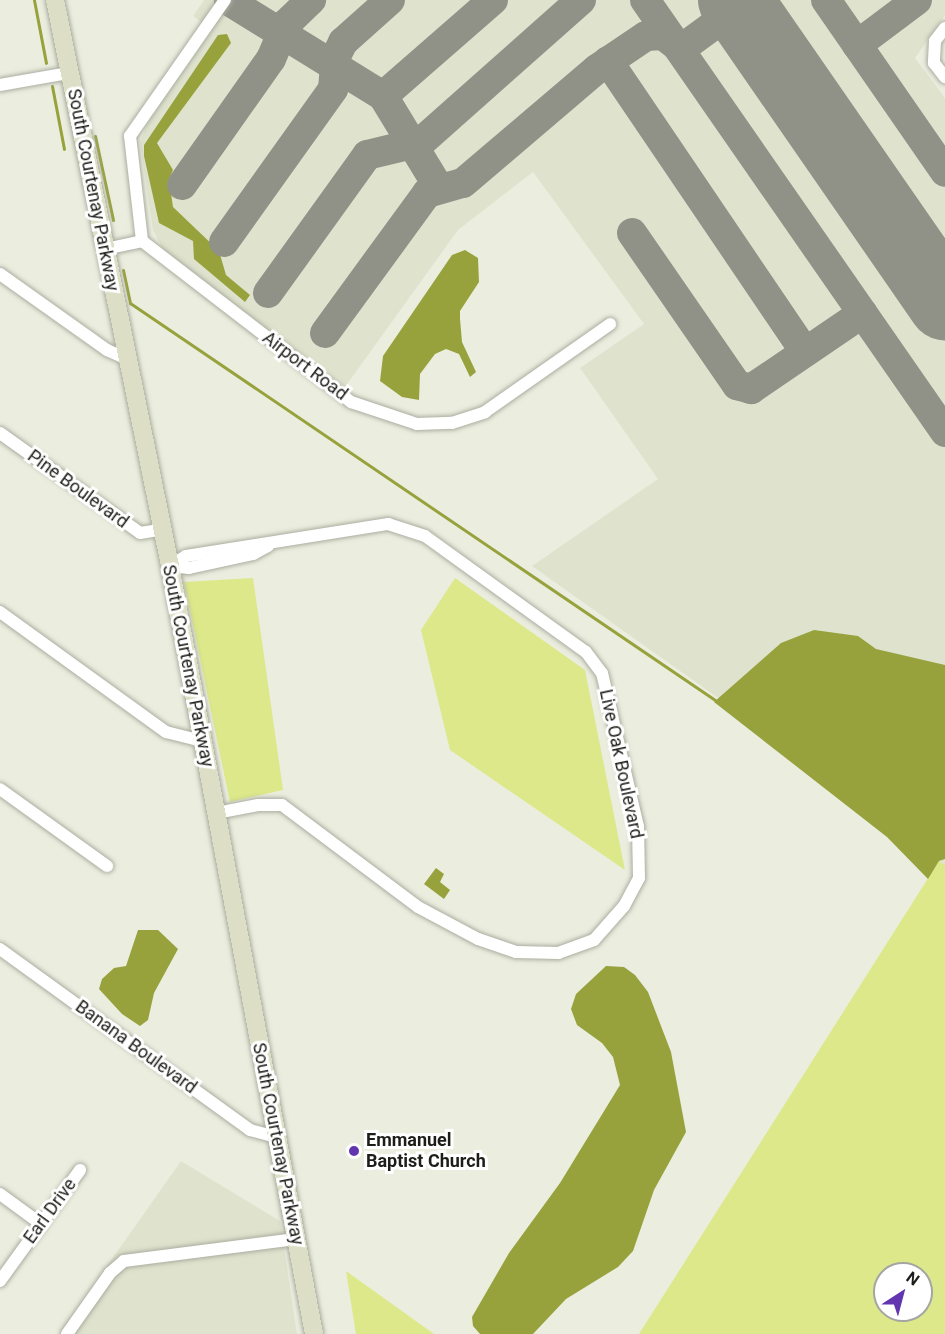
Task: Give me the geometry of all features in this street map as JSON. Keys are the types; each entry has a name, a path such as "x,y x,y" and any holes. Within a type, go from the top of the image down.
{"main road":[{"name":"South Courtenay Parkway","path":"55,0 160,530 170,566 314,1334"}],"street":[{"path":"105,249 142,241 130,136 225,0"},
{"path":"945,28 935,41 934,63 945,77"},
{"path":"0,85 69,73"},
{"name":"Airport Road","path":"142,241 351,402 417,424 452,423 485,412 610,324"},
{"path":"0,274 107,350 127,359"},
{"name":"Pine Boulevard","path":"0,433 140,533 160,530"},
{"name":"Live Oak Boulevard","path":"170,566 189,568 253,554 269,545 388,524 416,533 586,652 603,673 638,826 639,878 624,906 594,940 559,953 516,952 478,939 418,907 282,805 258,805 216,813"},
{"path":"0,612 166,732 202,741"},
{"path":"0,789 107,866"},
{"name":"Banana Boulevard","path":"0,949 250,1130 276,1137"},
{"name":"Earl Drive","path":"0,1281 80,1170"},
{"path":"0,1194 41,1224"},
{"path":"67,1334 110,1273 124,1262 296,1239"}],"shaded area":[{"path":"204,0 945,0 945,15 915,58 945,98 945,865 804,759 532,566 658,479 580,368 644,324 533,172 458,230 345,387 165,253 153,230 140,143 147,124 212,30 193,16"},
{"path":"227,34 231,43 157,143 173,170 169,179 173,207 219,251 226,275 250,295 245,302 194,259 193,241 159,223 144,156 144,145 218,35"},
{"path":"465,250 478,258 479,282 460,311 462,342 476,372 470,377 459,354 446,349 435,354 420,374 419,400 402,397 380,381 383,356 452,255"},
{"path":"253,578 283,790 230,802 184,582"},
{"path":"455,578 585,670 625,870 450,750 421,630"},
{"path":"814,630 858,636 876,649 945,665 945,859 939,861 928,879 887,837 714,702 781,643"},
{"path":"939,861 945,865 945,1334 639,1334"},
{"path":"436,868 444,874 440,882 450,890 444,899 424,884"},
{"path":"138,930 158,930 178,949 154,993 148,1020 140,1026 122,1014 99,989 102,979 114,968 126,966"},
{"path":"606,966 624,967 635,975 648,992 671,1052 686,1132 654,1190 633,1251 618,1267 566,1299 533,1334 480,1334 473,1326 472,1317 509,1253 560,1183 620,1085 613,1057 602,1043 577,1025 571,1009 576,994"},
{"path":"181,1161 280,1221 297,1334 59,1334"},
{"path":"346,1271 434,1334 356,1334"}],"waterway":[{"path":"34,0 46,63"},
{"path":"52,86 64,149"},
{"path":"95,136 113,220"},
{"path":"123,270 130,303 715,700"}],"taxiway":[{"path":"182,185 271,59 286,24 311,0"},
{"path":"224,242 333,89 336,56 343,42 390,0"},
{"path":"383,96 493,0"},
{"path":"268,293 367,155 421,142 581,0"},
{"path":"645,0 945,432"},
{"path":"325,333 427,193 463,183 597,69 646,36 663,35 681,49 748,0"},
{"path":"826,0 945,172"},
{"path":"857,45 917,0"},
{"path":"229,1 383,96 439,188"},
{"path":"608,61 805,352"},
{"path":"632,233 737,385 751,389 863,313"}],"runway":[{"path":"735,0 945,303"}],"place":[{"name":"Emmanuel Baptist Church","path":"354,1151"}]}
